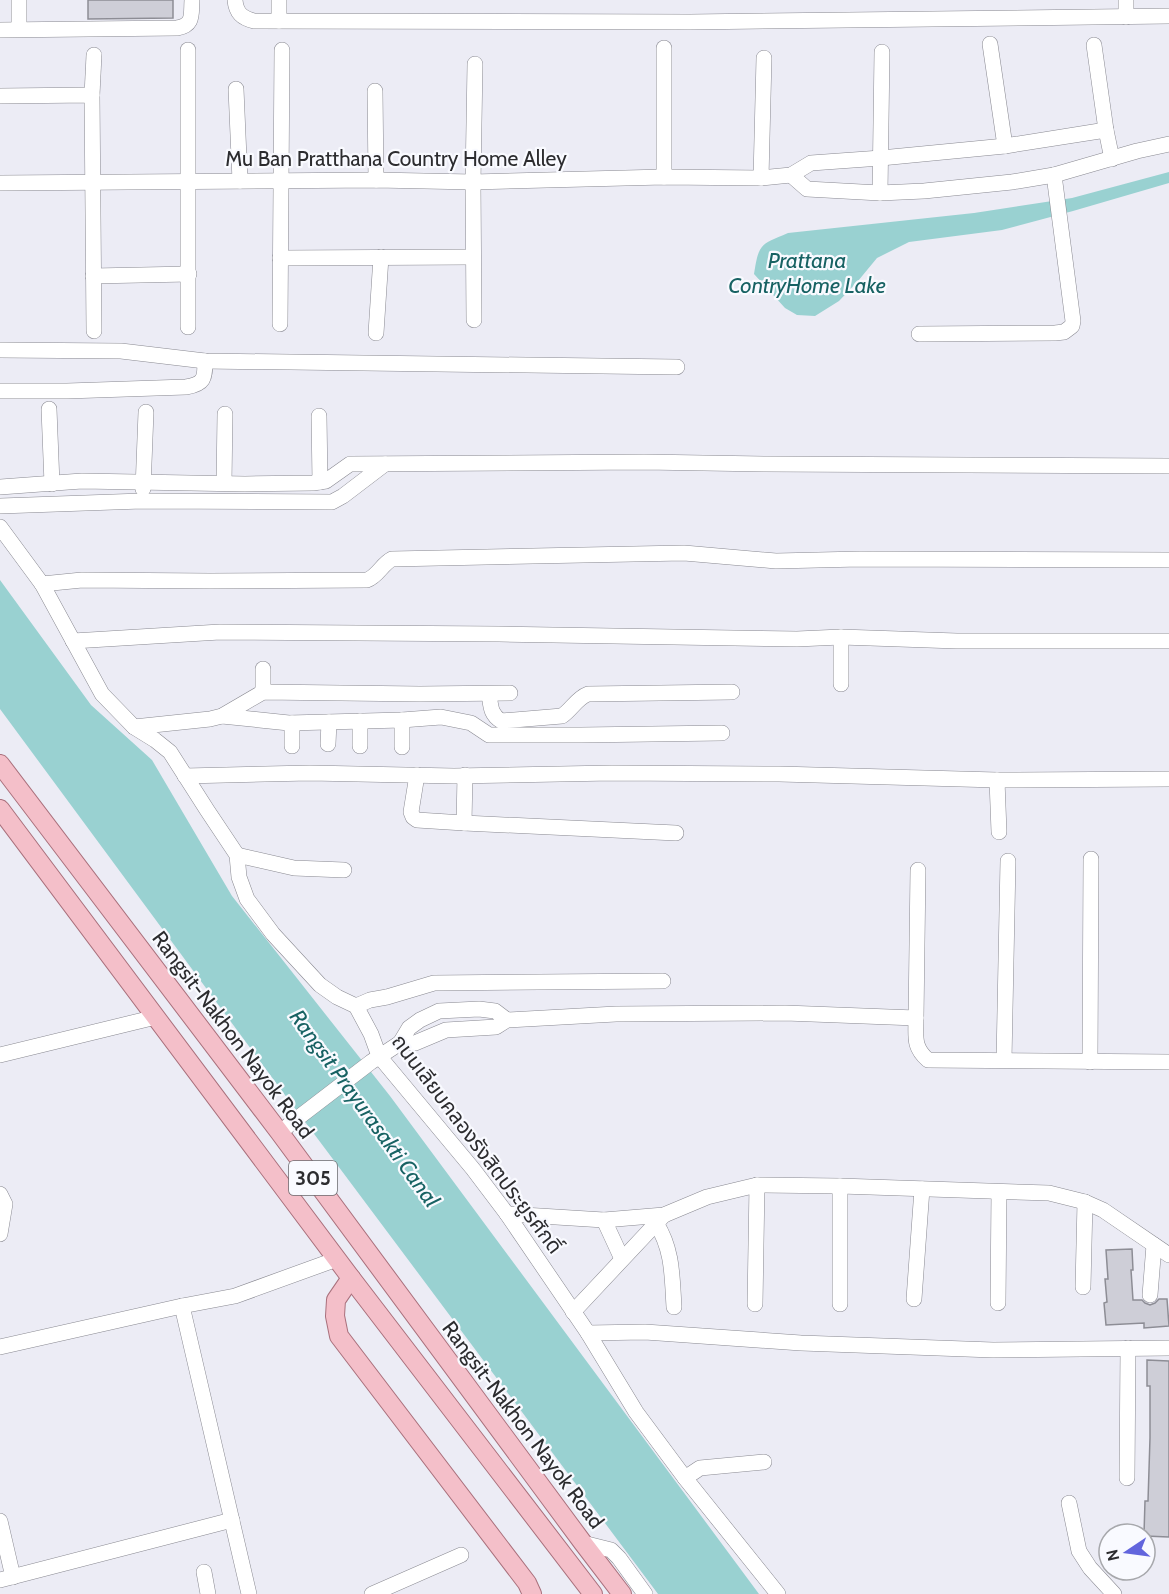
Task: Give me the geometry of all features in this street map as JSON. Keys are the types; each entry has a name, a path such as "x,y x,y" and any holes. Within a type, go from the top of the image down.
{"main road":[{"name":"Rangsit-Nakhon Nayok Road","path":"0,764 285,1129 622,1594"},
{"name":"305","path":"0,809 351,1278 593,1594"},
{"path":"351,1278 336,1300 335,1316 339,1336 520,1574 532,1594"}],"street":[{"path":"19,0 19,29"},
{"path":"0,30 177,28 188,24 191,19 192,0"},
{"path":"235,0 238,13 244,19 254,21 702,22 1169,16"},
{"path":"279,0 279,21"},
{"path":"1126,0 1126,17"},
{"path":"990,44 1005,146"},
{"path":"1094,45 1112,159"},
{"path":"664,48 664,177"},
{"path":"188,50 189,327"},
{"path":"280,324 282,50"},
{"path":"880,193 882,52"},
{"path":"94,55 92,95 94,331"},
{"path":"761,178 764,58"},
{"path":"474,320 475,64"},
{"path":"236,89 240,181"},
{"path":"375,91 376,180"},
{"path":"0,96 92,95"},
{"name":"Mu Ban Pratthana Country Home Alley","path":"0,183 281,180 473,182 664,177 761,178 791,175 811,163 1005,146 1106,130"},
{"path":"791,175 807,189 880,193 935,190 1054,175 1169,144"},
{"path":"920,334 1055,333 1072,326 1054,175"},
{"path":"376,333 381,257"},
{"path":"280,258 473,257"},
{"path":"93,276 189,274"},
{"path":"0,350 121,351 205,362 677,366"},
{"path":"0,391 186,387 198,385 203,380 205,362"},
{"path":"49,409 52,484"},
{"path":"142,501 146,412"},
{"path":"224,483 225,414"},
{"path":"319,416 320,482"},
{"path":"0,487 82,481 320,482 326,481 350,464 644,462 1169,466"},
{"path":"0,506 142,501 332,502 385,464"},
{"path":"0,527 42,584 102,694 134,728 170,752 237,855 239,877 247,899 273,934 320,985 337,998 356,1006 434,983 663,981"},
{"path":"42,584 82,580 367,580 373,578 392,559 556,555 684,553 776,561 1169,560"},
{"path":"73,641 220,632 499,633 797,639 841,637 957,641 1169,641"},
{"path":"841,637 841,684"},
{"path":"263,669 263,692"},
{"path":"134,728 222,716 263,692 510,693"},
{"path":"489,694 492,712 501,721 562,716 579,699 588,694 732,692"},
{"path":"222,716 292,723 441,717 471,723 489,735 722,733"},
{"path":"402,720 402,747"},
{"path":"360,721 360,746"},
{"path":"328,722 328,744"},
{"path":"292,723 292,746"},
{"path":"185,776 310,773 465,776 612,773 779,774 996,780 1169,779"},
{"path":"417,775 411,812 417,820 676,833"},
{"path":"464,823 465,776"},
{"path":"996,780 999,832"},
{"path":"237,855 294,868 344,870"},
{"path":"1090,1062 1091,859"},
{"path":"1004,1060 1008,861"},
{"path":"918,870 916,1042 919,1053 928,1060 1169,1062"},
{"name":"ถนนเลียบคลองรังสิตประยูรศักดิ์","path":"356,1006 371,1034 375,1059 473,1169 507,1214 588,1333 636,1412 685,1478 778,1594"},
{"path":"285,1129 375,1059 400,1043 409,1028 439,1011 495,1011 507,1020 616,1014 785,1013 916,1018"},
{"path":"0,1055 156,1017"},
{"path":"755,1304 757,1185"},
{"path":"573,1312 660,1219 707,1197 757,1185 1049,1193 1085,1202 1103,1210 1169,1255"},
{"path":"840,1186 840,1304"},
{"path":"914,1299 922,1190"},
{"path":"998,1303 999,1192"},
{"path":"0,1194 5,1204 0,1234"},
{"path":"1083,1287 1085,1202"},
{"path":"507,1214 604,1220 660,1219"},
{"path":"660,1219 670,1255 674,1307"},
{"path":"604,1220 622,1259"},
{"path":"1150,1295 1154,1245"},
{"path":"0,1347 235,1296 337,1259"},
{"path":"182,1306 249,1594"},
{"path":"588,1333 645,1332 801,1343 993,1350 1169,1348"},
{"path":"1127,1478 1128,1348"},
{"path":"685,1478 700,1468 764,1462"},
{"path":"1069,1503 1079,1551 1090,1569 1114,1594"},
{"path":"0,1521 6,1578 232,1520"},
{"path":"583,1543 611,1550 645,1594"},
{"path":"372,1594 461,1556"},
{"path":"204,1572 208,1594"}],"water":[{"name":"Prattana ContryHome Lake","path":"1169,172 1169,183 1073,211 1002,230 909,242 877,258 839,301 815,316 797,315 785,308 754,274 757,256 762,246 788,233 974,213 1072,198"},
{"name":"Rangsit Prayurasakti Canal","path":"0,580 91,705 152,760 232,896 390,1096 759,1594 658,1594 0,709"}],"building":[{"path":"88,0 173,0 173,18 88,19"},
{"path":"1132,1249 1133,1300 1142,1300 1150,1305 1159,1299 1167,1299 1169,1326 1144,1328 1144,1323 1106,1325 1105,1279 1108,1279 1106,1250"},
{"path":"1147,1360 1169,1361 1169,1537 1157,1536 1157,1522 1144,1522 1145,1501 1148,1501 1150,1438 1150,1386 1147,1386"}]}
